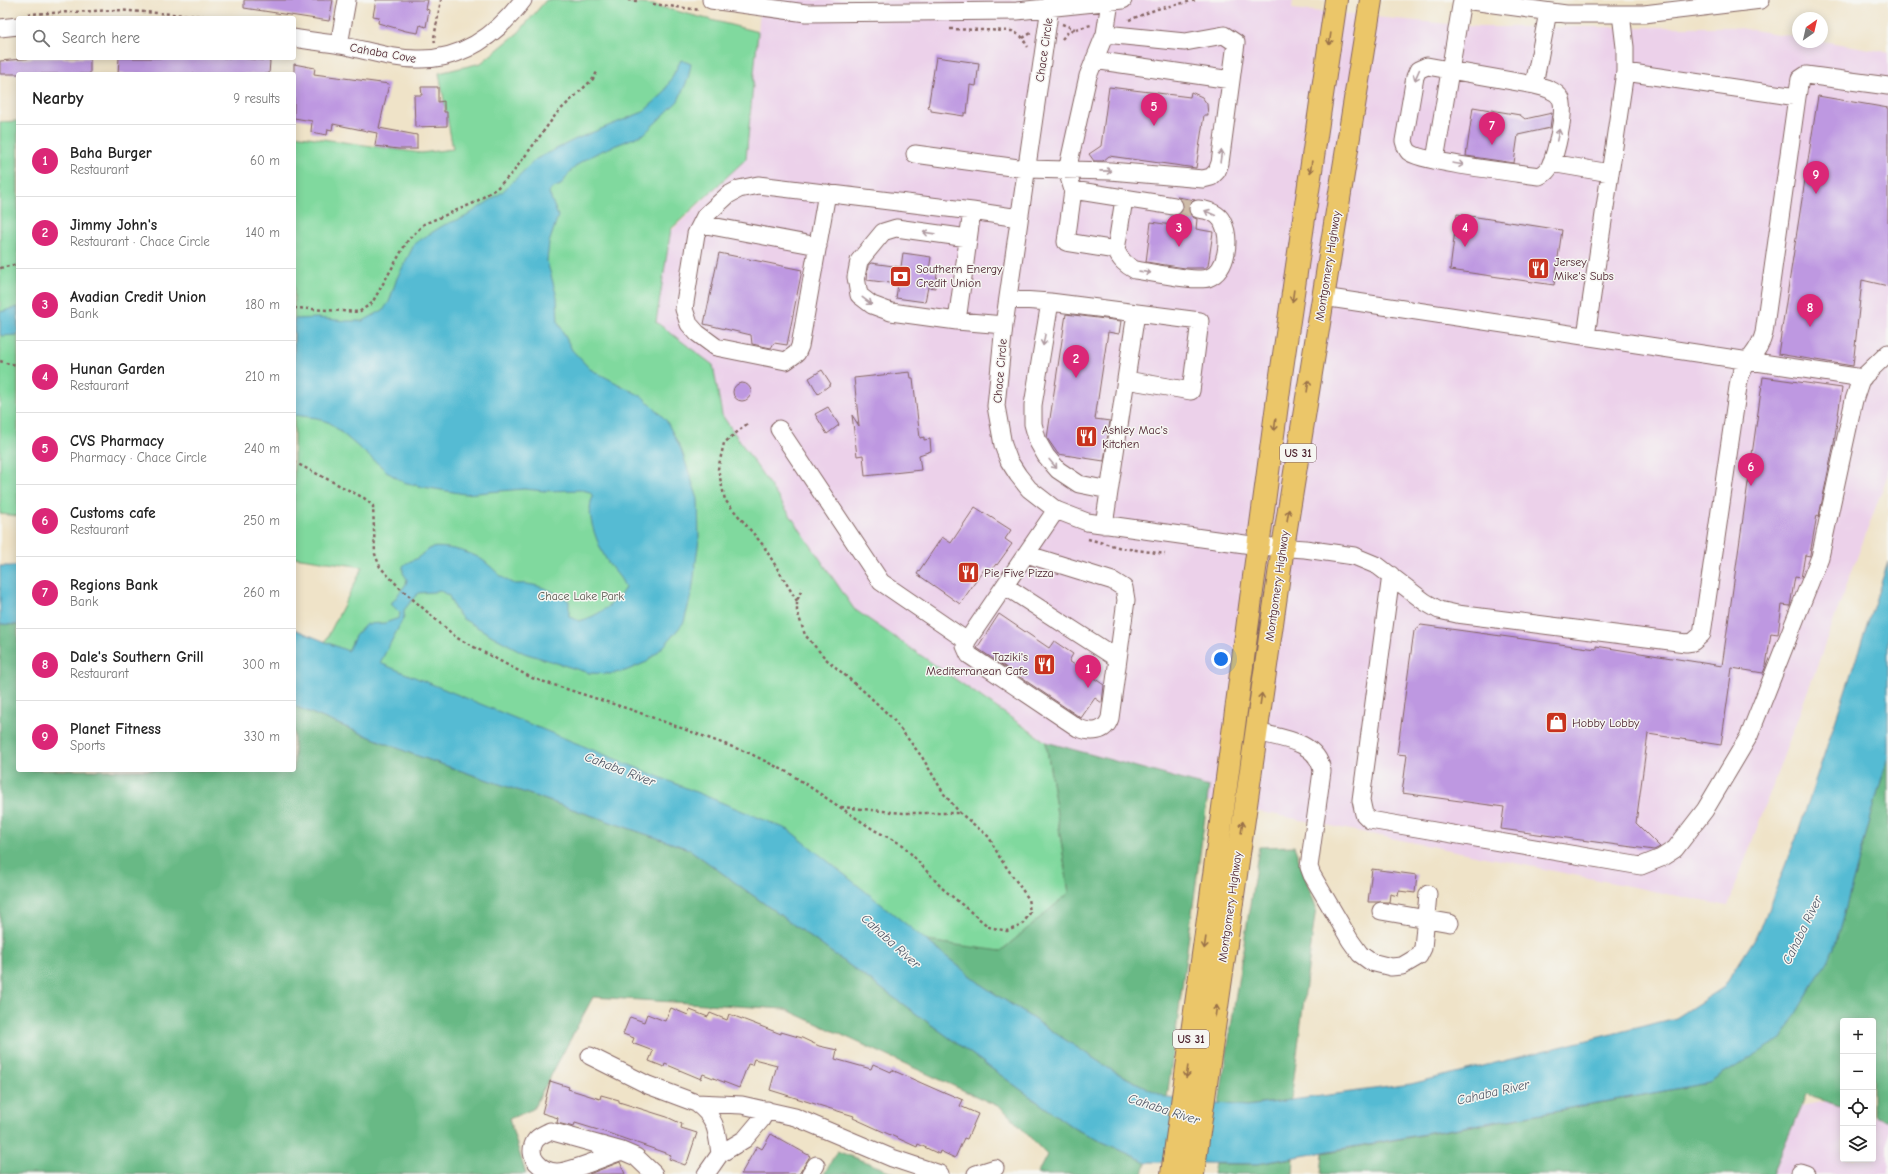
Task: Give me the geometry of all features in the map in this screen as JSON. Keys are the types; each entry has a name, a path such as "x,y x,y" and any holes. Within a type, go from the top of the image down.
{"main road":[{"name":"Montgomery Highway","path":"1193,1174 1259,546 1281,375 1336,0"},
{"name":"Montgomery Highway","path":"1172,1174 1220,906 1256,732 1322,297 1371,0"}],"street":[{"path":"339,45 347,0"},
{"name":"Cahaba Cove","path":"296,38 339,45 391,56 421,59 450,56 481,42 510,17 523,0"},
{"path":"711,0 803,6 1017,11 1050,4 1117,1 1088,76 1067,171 1073,190 1066,242 1116,250"},
{"path":"1435,160 1463,0 1548,12 1582,7 1621,14 1644,14 1761,0"},
{"name":"Chace Circle","path":"1050,4 1004,325 996,406 1003,445 1009,460 1029,489 1056,510 1081,520 1104,525 1259,546 1283,547 1354,556 1378,566 1439,610 1457,614 1686,643 1693,642 1702,634 1739,380 1747,360"},
{"path":"1534,85 1548,12"},
{"path":"1586,336 1625,72 1625,47 1621,14"},
{"path":"0,28 16,22"},
{"path":"915,154 1026,169 1110,171 1203,179 1211,177 1217,172 1220,163 1236,43 1224,35 1185,42 1106,29"},
{"path":"1094,60 1231,80"},
{"path":"1427,66 1534,85 1554,92 1561,99 1564,110 1551,163 1544,173 1539,176 1435,160 1416,156 1409,152 1404,140 1414,77 1418,70 1427,66"},
{"path":"1625,72 1797,97"},
{"path":"1747,360 1762,343 1764,333 1800,79 1806,75 1888,86"},
{"path":"1551,163 1610,173"},
{"path":"827,193 800,346 797,354 786,361 716,348 697,333 689,324 684,309 696,234 705,216 716,205 739,189 758,185 827,193 972,211 1019,218"},
{"path":"1073,190 1174,206"},
{"path":"1124,198 1116,250 1126,266 1135,270 1207,279 1219,272 1223,264 1227,237 1222,220 1214,214 1198,209"},
{"path":"957,322 972,211"},
{"path":"701,224 818,246"},
{"path":"968,238 889,229 883,232 862,255 859,261 856,277 859,294 872,305 880,309 957,322 1004,325"},
{"path":"1322,297 1863,378"},
{"path":"1008,299 1050,302 1200,321 1191,391 1126,380"},
{"path":"1050,302 1033,405 1035,430 1046,456 1058,470 1079,484 1109,490"},
{"path":"1104,525 1136,313"},
{"path":"1391,575 1361,800 1364,814 1370,820 1627,864 1641,866 1661,858 1675,849 1705,810 1749,736 1820,557 1854,400 1863,378 1888,353"},
{"path":"779,429 881,582 967,641"},
{"path":"1026,554 1113,581 1124,588 1126,600 1118,659 1108,723 1104,728 1087,732 1078,728 969,655 965,646 967,641 1005,586 1026,554 1056,510"},
{"path":"1005,586 1118,659"},
{"path":"1256,732 1292,741 1306,747 1316,754 1320,762 1322,771 1310,867 1312,875 1360,954 1371,962 1392,967 1402,966 1419,956 1423,948 1428,894"},
{"path":"1381,911 1450,923"},
{"path":"590,1056 648,1085 696,1103 737,1104 795,1117 892,1158 940,1174"},
{"path":"696,1103 708,1113 715,1124 720,1154"},
{"path":"706,1174 720,1154 745,1138 761,1120 767,1110"},
{"path":"622,1151 636,1157 654,1174"},
{"path":"976,1174 996,1168"},
{"path":"1800,1174 1800,1172 1806,1174"}],"path":[{"path":"437,57 434,38 441,0"},
{"path":"628,0 637,2"},
{"path":"1060,45 1063,36 1074,29 1106,29 1157,9 1196,0"},
{"path":"58,16 116,10 200,16"},
{"path":"296,308 359,312 372,303 408,240 424,224 474,203 497,188 514,172 557,113 593,79 597,72"},
{"path":"0,268 16,264"},
{"path":"0,360 6,364 16,365"},
{"path":"747,424 724,443 718,469 725,500 763,546 798,601"},
{"path":"296,463 364,498 374,506 375,554 380,567 400,588 458,638 532,678 632,710 749,753 789,773 874,830 903,845 942,888 989,927 1007,931 1022,925 1030,913 1028,898 1000,858 989,837 960,813 944,794 922,757 892,718 867,694 826,659 805,635 797,611 802,588"},
{"path":"839,807 903,812 960,813"}],"shaded area":[{"path":"761,0 1293,0 1292,9 1479,27 1733,27 1792,36 1792,48 1828,48 1828,42 1888,52 1888,474 1728,906 1102,780 854,609 722,415 713,367 656,322 670,232 746,159"},
{"path":"1888,1035 1888,1174 1447,1174 1840,1099 1840,1162 1876,1162 1876,1081"}],"green space":[{"name":"Chace Lake Park","path":"546,0 605,0 653,5 758,32 746,159 671,229 656,322 713,365 722,415 854,609 1046,742 1069,893 1001,951 874,952 705,834 296,732 296,699 363,567 296,557 296,135 421,153 453,149 439,73 481,63 519,32"},
{"path":"16,121 16,516 0,514 0,122"},
{"path":"0,624 16,625 16,772 296,772 296,707 412,754 689,849 1075,1129 1146,1162 1143,1174 1037,1174 1047,1155 1002,1108 785,1009 593,997 533,1109 509,1119 526,1174 0,1174"},
{"path":"1046,742 1209,787 1167,1098 1113,1071 983,986 927,941 1001,951 1069,893"},
{"path":"1888,756 1888,1121 1876,1117 1876,1018 1840,1018 1840,1106 1806,1095 1772,1174 1321,1174 1323,1153 1709,1083 1834,949"},
{"path":"1294,846 1316,907 1291,1100 1247,1106 1219,1103 1259,847"},
{"path":"837,1151 897,1174 824,1174"},
{"path":"1294,1158 1293,1174 1213,1174 1215,1164 1257,1164"}],"water":[{"name":"Cahaba River","path":"681,60 691,64 688,79 678,101 644,134 599,152 582,161 571,171 561,185 551,189 549,193 558,216 549,243 547,261 557,297 558,322 572,350 590,369 643,397 666,420 681,449 698,499 699,539 692,592 684,622 665,645 647,662 625,671 610,674 589,673 524,653 496,638 463,619 455,610 449,596 439,590 434,592 418,593 404,610 404,617 380,663 789,830 983,986 1113,1071 1167,1098 1247,1106 1411,1084 1676,1018 1724,987 1760,930 1799,830 1888,562 1888,756 1834,949 1781,1039 1709,1083 1257,1164 1146,1162 1075,1129 689,849 412,754 296,707 296,630 348,651 355,636 366,624 385,623 399,618 400,613 391,604 406,584 407,579 403,573 403,566 431,548 449,548 471,554 481,559 503,578 512,583 533,585 554,592 569,601 569,616 579,621 593,616 605,609 617,599 625,588 599,546 591,520 590,511 593,497 590,492 582,490 545,491 524,489 465,494 403,482 390,474 330,423 317,418 296,415 296,319 317,318 363,321 383,310 389,302 397,278 415,243 444,225 465,217 501,193 536,159 576,139 643,112 663,94"},
{"path":"16,308 16,335 2,336 0,334 0,312"},
{"path":"0,566 16,566 16,625 0,624"}],"building":[{"path":"244,0 333,0 329,21 244,8"},
{"path":"376,0 428,0 426,9 429,10 426,27 420,25 418,33 378,23 379,17 373,16"},
{"path":"936,57 979,63 976,86 970,85 967,113 964,113 964,116 931,111 931,108 928,108"},
{"path":"16,60 90,60 90,72 16,72 16,74 0,74 0,61"},
{"path":"119,60 270,61 269,72 118,72"},
{"path":"294,64 315,68 314,74 389,84 379,128 417,135 417,149 398,149 375,146 377,133 333,124 332,130 328,129 327,135 311,132 312,121 296,118 296,72 294,72"},
{"path":"421,87 438,87 438,102 444,101 444,112 447,112 447,126 415,127 414,95 422,95"},
{"path":"1109,87 1190,97 1191,92 1202,97 1207,104 1208,115 1204,115 1196,168 1109,156 1103,161 1094,161 1089,154 1101,146"},
{"path":"1818,96 1888,108 1888,286 1862,280 1853,366 1778,354"},
{"path":"1473,107 1520,115 1525,119 1552,113 1550,128 1518,135 1514,163 1466,156"},
{"path":"1177,197 1195,200 1190,203 1188,208 1192,217 1197,219 1196,229 1213,232 1208,266 1205,268 1185,268 1146,262 1151,222 1171,225 1172,216 1178,215 1184,208 1183,202"},
{"path":"1457,214 1562,230 1554,285 1450,270"},
{"path":"719,253 802,270 787,345 774,343 771,348 752,344 751,335 704,324"},
{"name":"Southern Energy Credit Union","path":"903,253 931,257 929,271 937,273 935,288 928,287 925,302 896,298 898,284 867,280 868,265 871,263 901,267"},
{"path":"1066,314 1121,321 1119,334 1108,332 1095,419 1110,421 1104,461 1058,454 1047,438"},
{"path":"822,370 831,384 818,394 809,378"},
{"path":"910,372 911,378 913,378 920,438 924,437 924,440 930,439 931,451 919,455 921,470 865,476 863,455 857,456 852,415 859,426 854,378"},
{"path":"1763,377 1842,388 1834,443 1819,516 1817,515 1810,556 1805,555 1801,578 1795,577 1790,606 1782,605 1778,634 1771,633 1766,666 1763,673 1732,668 1721,745 1648,734 1636,823 1660,847 1654,850 1501,829 1504,807 1402,793 1407,755 1397,754 1414,631 1421,625 1596,649 1596,646 1722,666"},
{"path":"742,383 748,386 751,392 748,398 742,401 736,398 733,392 736,386"},
{"path":"828,407 839,425 827,434 815,414"},
{"path":"975,507 1011,530 1005,539 1012,544 990,572 985,568 960,604 917,574 942,537 951,543"},
{"path":"999,614 1049,648 1054,641 1073,654 1069,661 1104,685 1102,703 1095,698 1081,718 977,648"},
{"path":"1372,869 1417,875 1415,893 1399,891 1398,896 1390,894 1389,902 1368,902"},
{"path":"671,1008 688,1015 690,1010 708,1017 710,1013 727,1020 729,1014 781,1034 781,1032 802,1038 819,1046 837,1050 835,1059 871,1069 873,1064 891,1072 892,1070 963,1100 960,1106 978,1114 967,1139 964,1138 955,1158 940,1151 939,1154 918,1144 917,1147 853,1118 854,1116 770,1090 777,1065 754,1059 752,1065 748,1064 739,1088 703,1074 701,1079 665,1064 664,1067 649,1061 653,1051 632,1043 634,1038 623,1034 630,1017 644,1022 647,1014 665,1021"},
{"path":"550,1081 569,1087 568,1089 600,1099 601,1095 619,1100 619,1102 667,1117 682,1124 681,1128 697,1133 688,1160 685,1165 669,1159 671,1155 608,1133 575,1123 574,1127 557,1123 558,1118 542,1113"},
{"path":"771,1134 810,1156 799,1174 741,1174 757,1146 762,1149"},
{"path":"620,1162 625,1174 589,1174 602,1169"}],"tunnel":[{"path":"1174,206 1198,209"}],"place":[{"name":"CVS Pharmacy","path":"1154,126"},
{"name":"Regions Bank","path":"1492,145"},
{"name":"Planet Fitness","path":"1816,194"},
{"name":"Avadian Credit Union","path":"1179,247"},
{"name":"Hunan Garden","path":"1465,247"},
{"name":"Jersey Mike's Subs","path":"1539,269"},
{"name":"Southern Energy Credit Union","path":"901,276"},
{"name":"Dale's Southern Grill","path":"1810,327"},
{"name":"Jimmy John's","path":"1076,378"},
{"name":"Ashley Mac's Kitchen","path":"1087,437"},
{"name":"Customs cafe","path":"1751,486"},
{"name":"Pie Five Pizza","path":"969,573"},
{"name":"Taziki's Mediterranean Cafe","path":"1044,664"},
{"name":"Baha Burger","path":"1088,688"},
{"name":"Hobby Lobby","path":"1557,723"}]}
